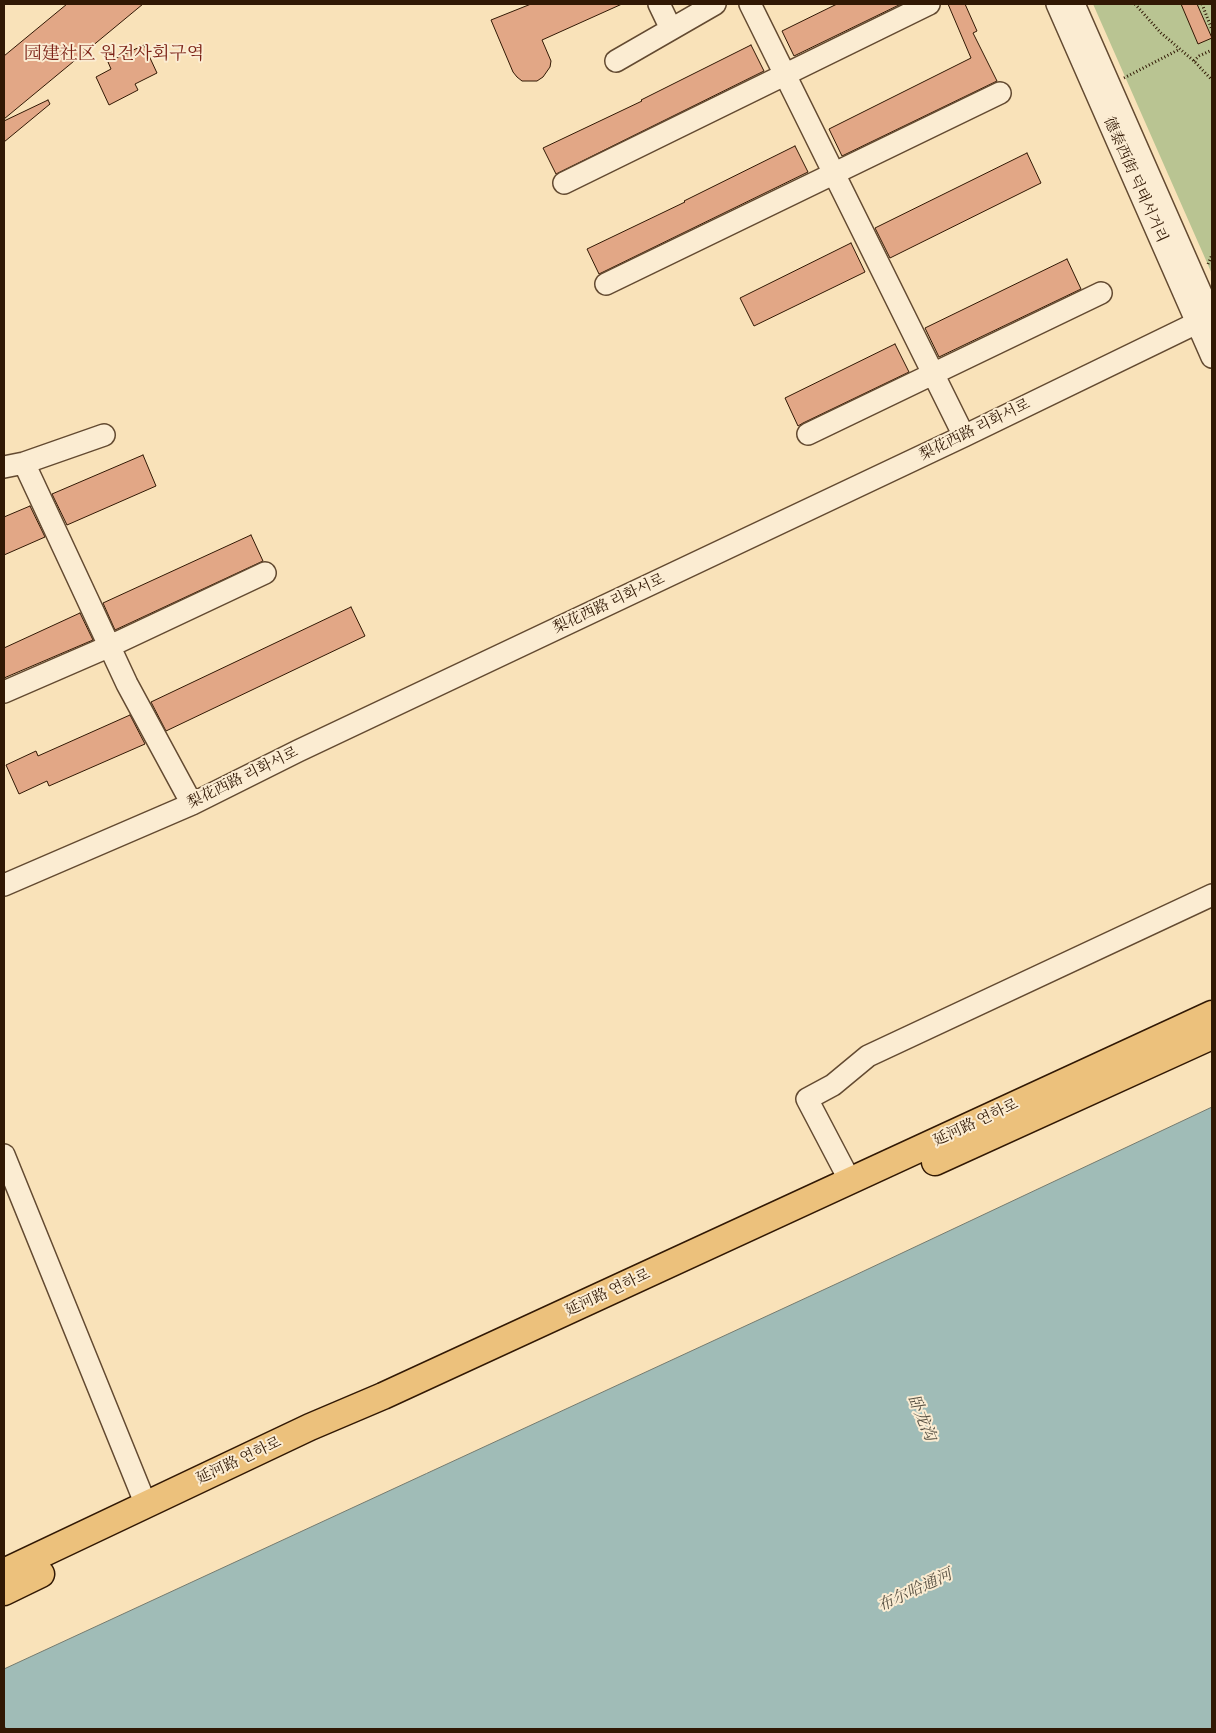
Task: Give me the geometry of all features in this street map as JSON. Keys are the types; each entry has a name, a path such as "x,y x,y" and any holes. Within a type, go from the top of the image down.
{"main road":[{"name":"延河路 연하로","path":"4,1572 310,1428 1212,1014"},
{"name":"延河路 연하로","path":"4,1592 315,1443 1212,1036"}],"street":[{"path":"659,4 671,29"},
{"path":"750,4 964,436"},
{"path":"564,184 929,4"},
{"name":"德泰西街 덕태서거리","path":"1057,4 1207,319"},
{"name":"德泰西街 덕태서거리","path":"1074,4 1207,319 1212,357"},
{"path":"616,61 708,6"},
{"path":"606,284 1000,93"},
{"path":"808,434 1102,293"},
{"name":"梨花西路 리화서로","path":"4,884 192,804 298,751 1207,319"},
{"path":"104,435 14,465 110,646 127,684 192,804"},
{"path":"4,692 110,646 265,573"},
{"path":"850,1181 807,1099 833,1085 868,1056 1212,895"},
{"path":"4,1155 146,1505"}],"path":[{"path":"1135,4 1161,33 1194,61 1212,80"},
{"path":"1202,4 1212,30"},
{"path":"1121,80 1180,49"},
{"path":"1194,61 1212,50"}],"green space":[{"path":"1093,4 1212,4 1212,274 1205,258"}],"water":[{"path":"1212,1107 1212,1729 4,1729 4,1669 849,1278"}],"building":[{"path":"67,4 143,4 4,119 4,56"},
{"path":"531,4 622,4 542,40 551,61 550,67 543,77 537,81 522,81 513,72 491,20"},
{"path":"837,4 901,4 794,56 782,31"},
{"path":"948,4 965,4 977,31 973,33 997,81 842,156 829,129 971,58"},
{"path":"1181,4 1197,4 1212,38 1198,44"},
{"path":"144,45 157,73 135,84 138,90 109,105 96,77 111,69 108,62"},
{"path":"751,45 764,71 556,174 543,148 642,101"},
{"path":"48,100 50,104 4,142 4,121"},
{"path":"795,146 808,172 599,274 587,249"},
{"path":"1027,153 1041,183 890,258 875,228"},
{"path":"851,243 865,272 754,326 740,298"},
{"path":"1067,259 1081,289 939,357 925,328"},
{"path":"895,344 909,372 798,426 785,398"},
{"path":"143,455 156,486 67,525 52,494"},
{"path":"30,506 45,537 4,555 4,517"},
{"path":"251,535 263,561 115,630 103,603"},
{"path":"351,607 365,636 166,731 151,702"},
{"path":"80,613 93,640 4,678 4,648"},
{"path":"130,715 145,744 49,786 47,781 19,794 6,765 36,751 38,756"}],"district":[{"name":"园建社区 원건사회구역","path":"114,54"}],"water label":[{"name":"卧龙沟","path":"921,1418"},
{"name":"布尔哈通河","path":"915,1591"}]}
